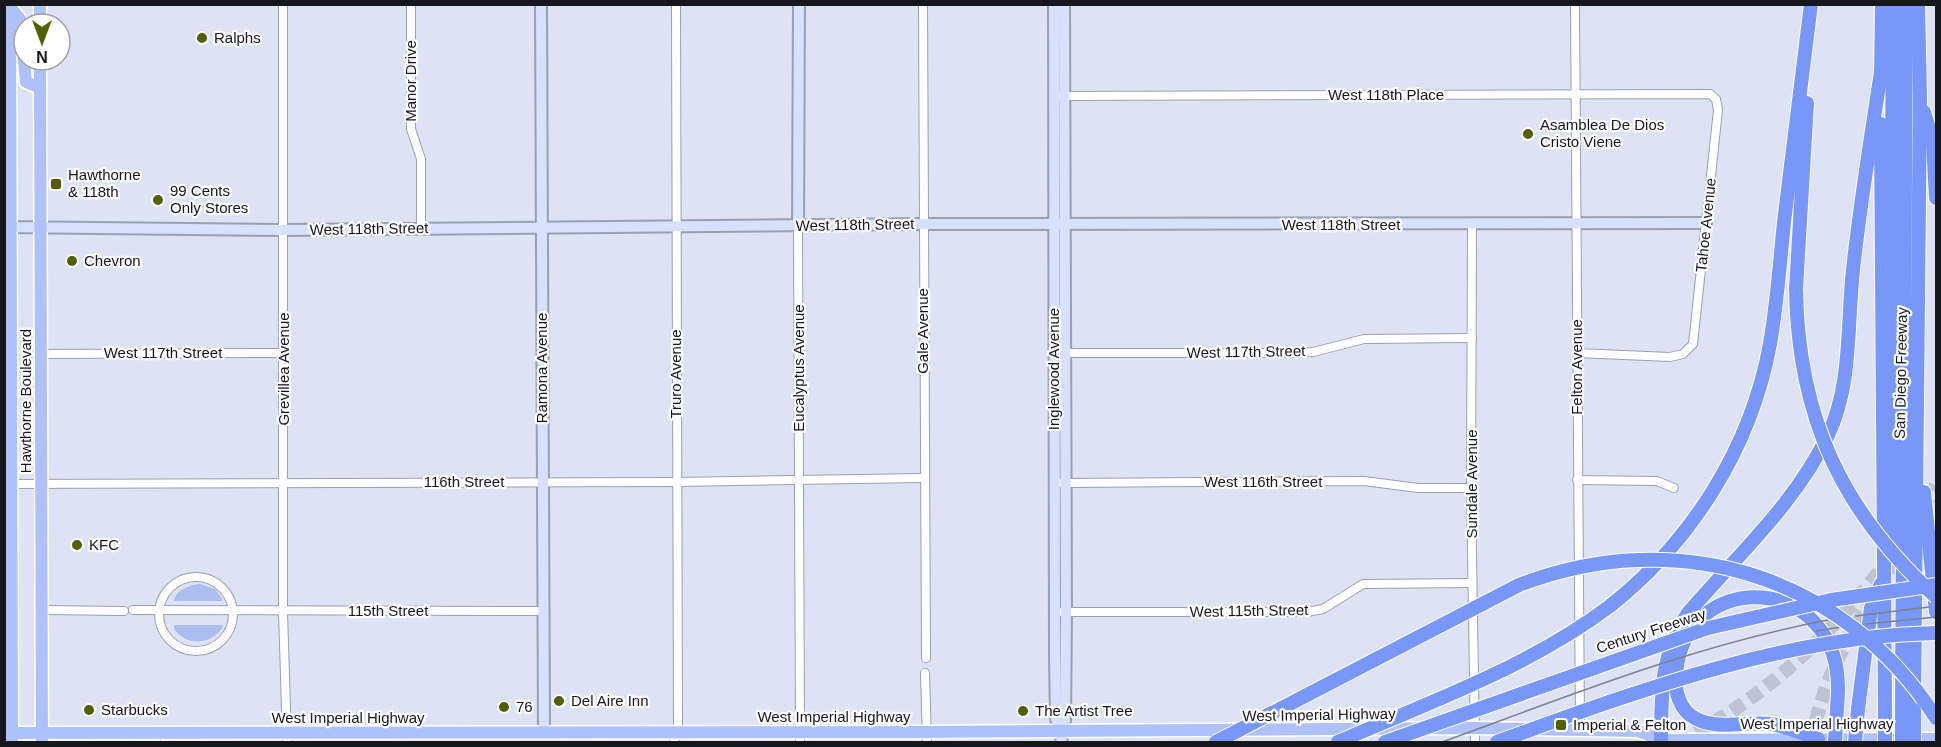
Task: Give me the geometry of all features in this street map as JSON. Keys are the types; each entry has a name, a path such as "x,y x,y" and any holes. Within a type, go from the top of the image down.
{"highway":[{"path":"1338,742 1557,642 1610,606 1653,569 1702,508 1741,436 1766,365 1812,4"},
{"path":"1812,4 1796,289 1798,341 1807,393 1837,474 1861,514 1887,548 1936,597"},
{"name":"San Diego Freeway","path":"1882,4 1885,742"},
{"path":"1855,742 1871,608 1894,549 1891,338 1893,4"},
{"path":"1902,742 1908,709 1906,4"},
{"name":"San Diego Freeway","path":"1914,742 1908,709 1917,427 1920,95 1918,4"},
{"path":"1659,741 1663,675 1676,634 1688,614 1800,483 1821,448 1834,419 1844,375 1853,269 1881,72"},
{"path":"1920,95 1933,142 1936,198"},
{"path":"1917,427 1936,612"},
{"path":"1216,742 1519,585 1584,565 1645,558 1697,562 1739,570 1779,584 1811,600 1845,621 1883,653 1903,673 1936,718"},
{"name":"Century Freeway","path":"1385,742 1708,628 1821,602 1936,585"},
{"path":"1818,739 1771,724 1716,724 1691,716 1679,701 1676,687 1678,660 1696,624 1716,607 1740,598 1760,597 1780,600 1806,615 1827,636 1837,662 1838,692 1834,742"},
{"path":"1497,742 1602,704 1754,659 1859,638 1936,633"}],"main road":[{"path":"10,6 20,19 26,82 40,88"},
{"name":"Hawthorne Boulevard","path":"9,736 7,227 10,6"},
{"name":"Hawthorne Boulevard","path":"40,72 42,738"},
{"name":"West Imperial Highway","path":"9,736 42,738 1061,737 1476,728 1638,731 1659,741 1936,739"}],"street":[{"name":"Grevillea Avenue","path":"283,4 283,611 286,738"},
{"name":"Manor Drive","path":"411,4 411,129 422,159 421,227"},
{"name":"Ramona Avenue","path":"541,4 544,737"},
{"name":"Truro Avenue","path":"675,738 678,724 676,4"},
{"name":"Eucalyptus Avenue","path":"799,4 800,737"},
{"name":"Gale Avenue","path":"923,4 923,478 926,658"},
{"name":"Inglewood Avenue","path":"1054,4 1059,96 1060,612 1056,719 1061,737"},
{"name":"Inglewood Avenue","path":"1059,96 1064,4"},
{"name":"Felton Avenue","path":"1575,4 1580,730"},
{"name":"West 118th Place","path":"1059,96 1702,93 1710,94 1716,99"},
{"name":"Tahoe Avenue","path":"1577,353 1670,357 1689,350 1695,335 1718,110 1716,99"},
{"name":"West 118th Street","path":"7,227 284,230 923,224 1706,223"},
{"name":"Sundale Avenue","path":"1472,225 1471,488 1475,742"},
{"name":"West 117th Street","path":"1059,353 1293,353 1313,352 1364,339 1472,338"},
{"name":"West 117th Street","path":"41,354 284,353"},
{"name":"116th Street","path":"7,484 676,482 799,481 807,478 923,478"},
{"path":"1577,480 1657,482 1674,488"},
{"name":"West 116th Street","path":"1060,483 1364,481 1418,488 1471,488"},
{"path":"196,576 213,580 222,586 230,597 233,611 232,625 226,636 213,647 201,651 178,647 168,639 159,622 158,610 163,596 171,585 183,578 196,576"},
{"name":"West 115th Street","path":"1060,612 1307,612 1323,609 1364,584 1472,583"},
{"path":"41,610 124,611"},
{"name":"115th Street","path":"133,610 542,612"},
{"path":"925,673 927,737"}],"shaded area":[{"path":"200,584 215,589 222,601 174,601 177,594 184,589"},
{"path":"174,625 222,625 223,627 212,637 199,642 179,635"}],"tunnel":[{"path":"1922,509 1936,486"},
{"path":"1811,742 1825,690 1846,642 1874,597 1908,555"},
{"path":"1677,742 1737,707 1793,664 1844,614 1888,560"}],"tram line":[{"path":"1856,616 1929,607"},
{"path":"1866,624 1936,617"},
{"path":"1442,742 1681,657 1729,643 1828,620"},
{"path":"1816,631 1841,627"}],"place":[{"name":"Ralphs","path":"202,38"},
{"name":"Asamblea De Dios Cristo Viene","path":"1528,134"},
{"name":"Hawthorne & 118th","path":"56,184"},
{"name":"99 Cents Only Stores","path":"158,200"},
{"name":"Chevron","path":"72,261"},
{"name":"KFC","path":"77,545"},
{"name":"Del Aire Inn","path":"559,701"},
{"name":"76","path":"504,707"},
{"name":"Starbucks","path":"89,710"},
{"name":"The Artist Tree","path":"1023,711"},
{"name":"Imperial & Felton","path":"1561,725"}]}
